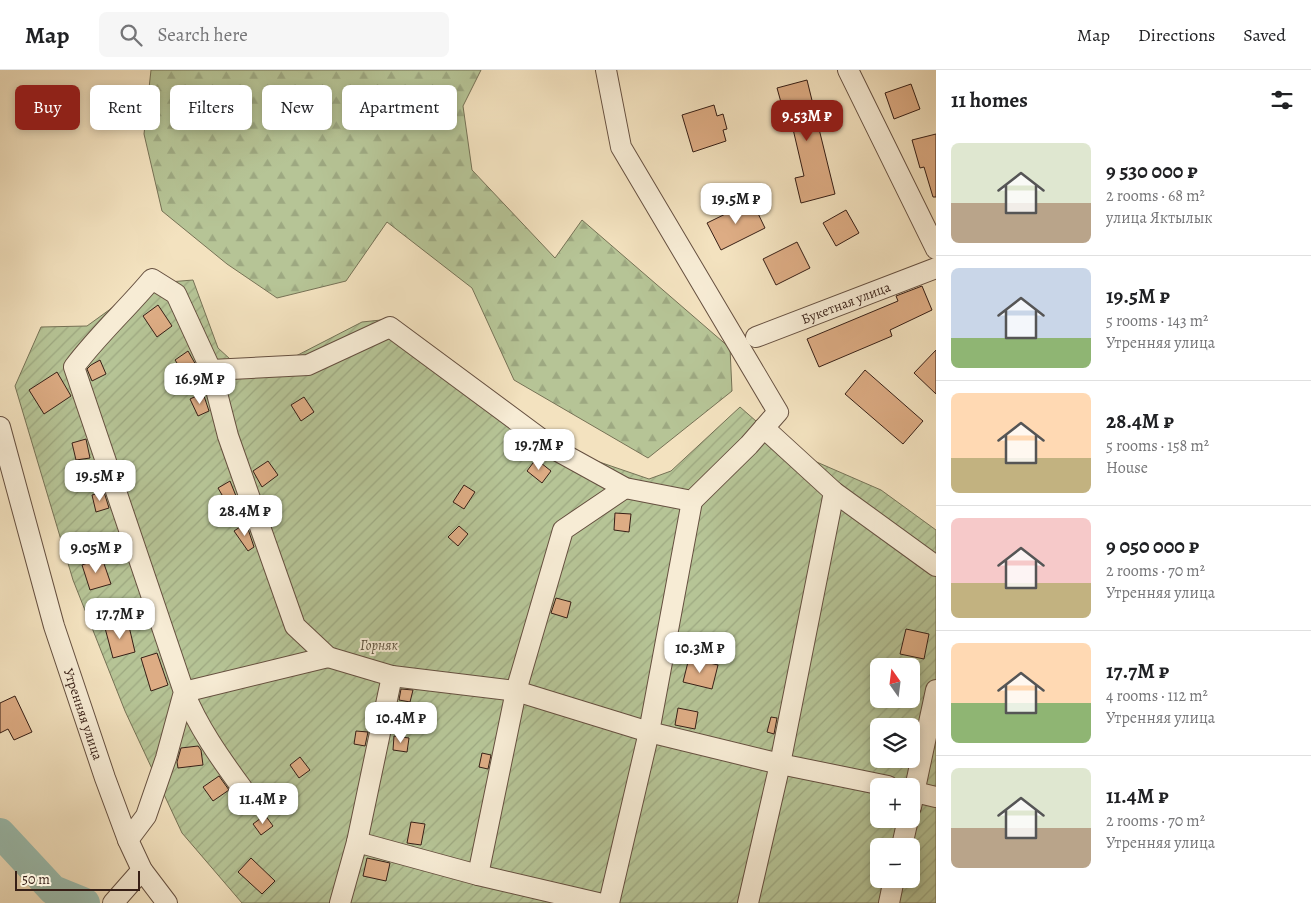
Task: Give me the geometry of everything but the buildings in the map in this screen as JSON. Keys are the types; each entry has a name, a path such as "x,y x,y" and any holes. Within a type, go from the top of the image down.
{"street":[{"path":"606,70 621,147 778,412 749,446 692,501 649,732 609,903"},
{"path":"848,70 936,248"},
{"name":"Букетная улица","path":"756,337 936,268"},
{"path":"242,788 221,760 192,711 184,692 74,367 92,343 152,279 176,294 211,370 228,436 295,626 328,657 392,676 516,692 649,732 780,764 870,782"},
{"path":"211,370 308,365 390,327 556,450 625,488 692,501"},
{"name":"Утренняя улица","path":"0,427 54,626 105,778 128,840 142,870 167,903"},
{"path":"764,428 834,492 936,566"},
{"path":"478,875 516,692 563,530 625,488"},
{"path":"748,903 780,764 834,492"},
{"path":"184,692 328,657"},
{"path":"340,903 357,842 392,676"},
{"path":"916,778 936,690"},
{"path":"128,840 146,816 166,758 184,692"},
{"path":"920,797 936,797"},
{"path":"357,842 478,875 598,903"},
{"path":"113,903 142,870"},
{"path":"889,903 892,888"}],"green space":[{"path":"151,70 481,70 463,106 472,170 555,258 582,220 730,348 732,391 648,458 514,380 472,288 387,222 346,281 277,298 227,264 162,211 144,134 144,130 160,130 160,85 149,85"},
{"name":"Горняк","path":"193,280 218,348 230,359 292,358 362,322 381,320 538,441 649,479 671,471 740,407 789,450 881,490 936,530 936,903 242,903 182,833 125,711 73,580 15,386 41,327 87,326 145,284"}],"waterway":[{"path":"0,833 53,890 85,903"}]}
